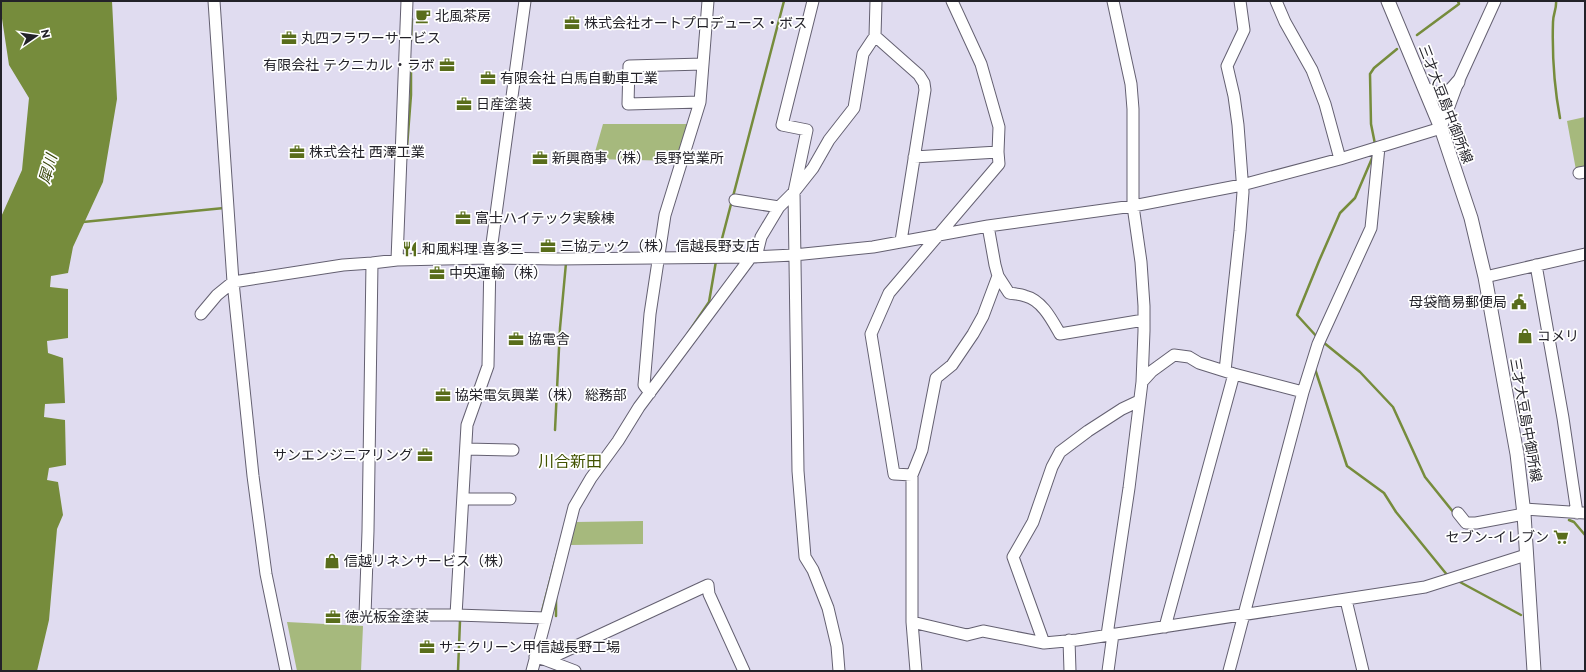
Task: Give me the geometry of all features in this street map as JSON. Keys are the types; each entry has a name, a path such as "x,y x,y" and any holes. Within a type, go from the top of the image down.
{"main road":[{"name":"三才大豆島中御所線","path":"1388,1 1441,128 1471,218 1485,277 1517,454 1524,512 1534,671"},
{"path":"1425,89 1434,93 1449,93 1458,82"}],"street":[{"path":"214,1 233,282 253,476 266,574 286,671"},
{"path":"397,260 402,165 407,1"},
{"path":"456,615 467,425 488,366 490,258 525,1"},
{"path":"650,393 644,385 650,314 666,215 700,102 708,1"},
{"path":"813,1 782,125 807,130 794,192 798,471 805,557 828,608 837,646 839,671"},
{"path":"536,664 574,507 591,478 618,441 639,407 753,257 761,237 780,207 813,168 829,140 854,108 863,54 875,36 876,1"},
{"path":"912,475 894,474 871,334 889,293 1000,164 998,152 999,127 981,64 952,1"},
{"path":"1108,671 1110,635 1142,382 1144,320 1141,262 1133,206 1133,109 1131,84 1113,1"},
{"path":"1165,626 1230,373 1243,192 1238,125 1234,96 1227,66 1244,30 1240,1"},
{"path":"1276,1 1285,22 1312,70 1325,104 1340,159"},
{"path":"201,314 217,295 233,282 372,262 490,258 753,257 838,252 988,226 1133,206 1242,185 1340,159 1441,128 1458,82 1495,1"},
{"path":"875,36 919,75 924,83 925,90 901,241"},
{"path":"700,102 628,104 629,66 703,64"},
{"path":"1229,671 1303,392 1319,341 1371,228 1379,147"},
{"path":"914,157 998,152"},
{"path":"735,200 780,207"},
{"path":"988,226 998,276 1009,293 1026,296 1035,301 1049,314 1060,334 1144,320"},
{"path":"1485,277 1585,254"},
{"path":"372,262 368,531 365,615 456,615 546,618"},
{"path":"1461,516 1466,523 1476,523 1524,512 1581,513 1536,265"},
{"path":"916,671 912,622 912,475 922,450 936,378 952,365 973,334 983,316 998,276"},
{"path":"1142,382 1152,371 1174,355 1189,357 1199,363 1230,373 1303,392"},
{"path":"1044,643 1013,558 1033,522 1052,467 1060,452 1088,431 1122,409 1139,401"},
{"path":"466,448 513,450"},
{"path":"463,499 507,499"},
{"path":"912,622 967,635 983,631 1044,643 1110,635 1425,587 1526,554"},
{"path":"536,664 708,586 709,594 744,671"},
{"path":"1346,600 1363,671"},
{"path":"1070,640 1070,671"},
{"path":"536,664 575,671"}],"shaded area":[{"path":"1585,117 1585,168 1576,170 1567,121"},
{"path":"603,124 688,124 676,161 593,159"},
{"path":"643,521 643,544 570,545 575,522"},
{"path":"287,622 363,626 361,671 297,671"}],"water":[{"name":"犀川","path":"1,1 112,1 117,99 103,182 73,247 68,273 51,276 50,287 68,289 68,338 47,341 48,353 63,358 65,403 45,404 44,417 65,420 66,465 49,468 47,480 58,482 63,515 57,529 49,620 37,671 1,671 1,217 22,170 29,98 9,65 1,12"}],"waterway":[{"path":"718,254 784,1"},
{"path":"1417,35 1459,4 1458,1"},
{"path":"1556,1 1553,22 1553,58 1560,118"},
{"path":"411,41 412,19"},
{"path":"1375,144 1371,124 1370,74 1374,68 1397,49"},
{"path":"406,160 411,95 411,59"},
{"path":"1318,338 1297,315 1340,213 1355,198 1373,156"},
{"path":"83,222 224,208"},
{"path":"688,333 709,302 716,261"},
{"path":"555,430 560,328 566,263"},
{"path":"1323,342 1360,372 1393,407 1425,477 1454,513"},
{"path":"1315,369 1347,466 1384,493 1396,512 1448,576"},
{"path":"1569,520 1574,522 1585,535"},
{"path":"541,615 558,550"},
{"path":"1458,581 1521,615"},
{"path":"556,598 556,616"},
{"path":"458,671 460,621"}],"place":[{"name":"北風茶房","path":"423,16"},
{"name":"株式会社オートプロデュース・ボス","path":"572,23"},
{"name":"丸四フラワーサービス","path":"289,38"},
{"name":"有限会社 テクニカル・ラボ","path":"447,65"},
{"name":"有限会社 白馬自動車工業","path":"488,78"},
{"name":"日産塗装","path":"464,104"},
{"name":"株式会社 西澤工業","path":"297,152"},
{"name":"新興商事（株） 長野営業所","path":"540,158"},
{"name":"富士ハイテック実験棟","path":"463,218"},
{"name":"三協テック（株） 信越長野支店","path":"548,246"},
{"name":"和風料理 喜多三","path":"410,249"},
{"name":"中央運輸（株）","path":"437,273"},
{"name":"母袋簡易郵便局","path":"1519,302"},
{"name":"コメリ","path":"1525,336"},
{"name":"協電舎","path":"516,339"},
{"name":"協栄電気興業（株） 総務部","path":"443,395"},
{"name":"サンエンジニアリング","path":"425,455"},
{"name":"セブン-イレブン","path":"1561,537"},
{"name":"信越リネンサービス（株）","path":"332,561"},
{"name":"徳光板金塗装","path":"333,617"},
{"name":"サニクリーン甲信越長野工場","path":"427,647"}],"district":[{"name":"川合新田","path":"570,461"}]}
